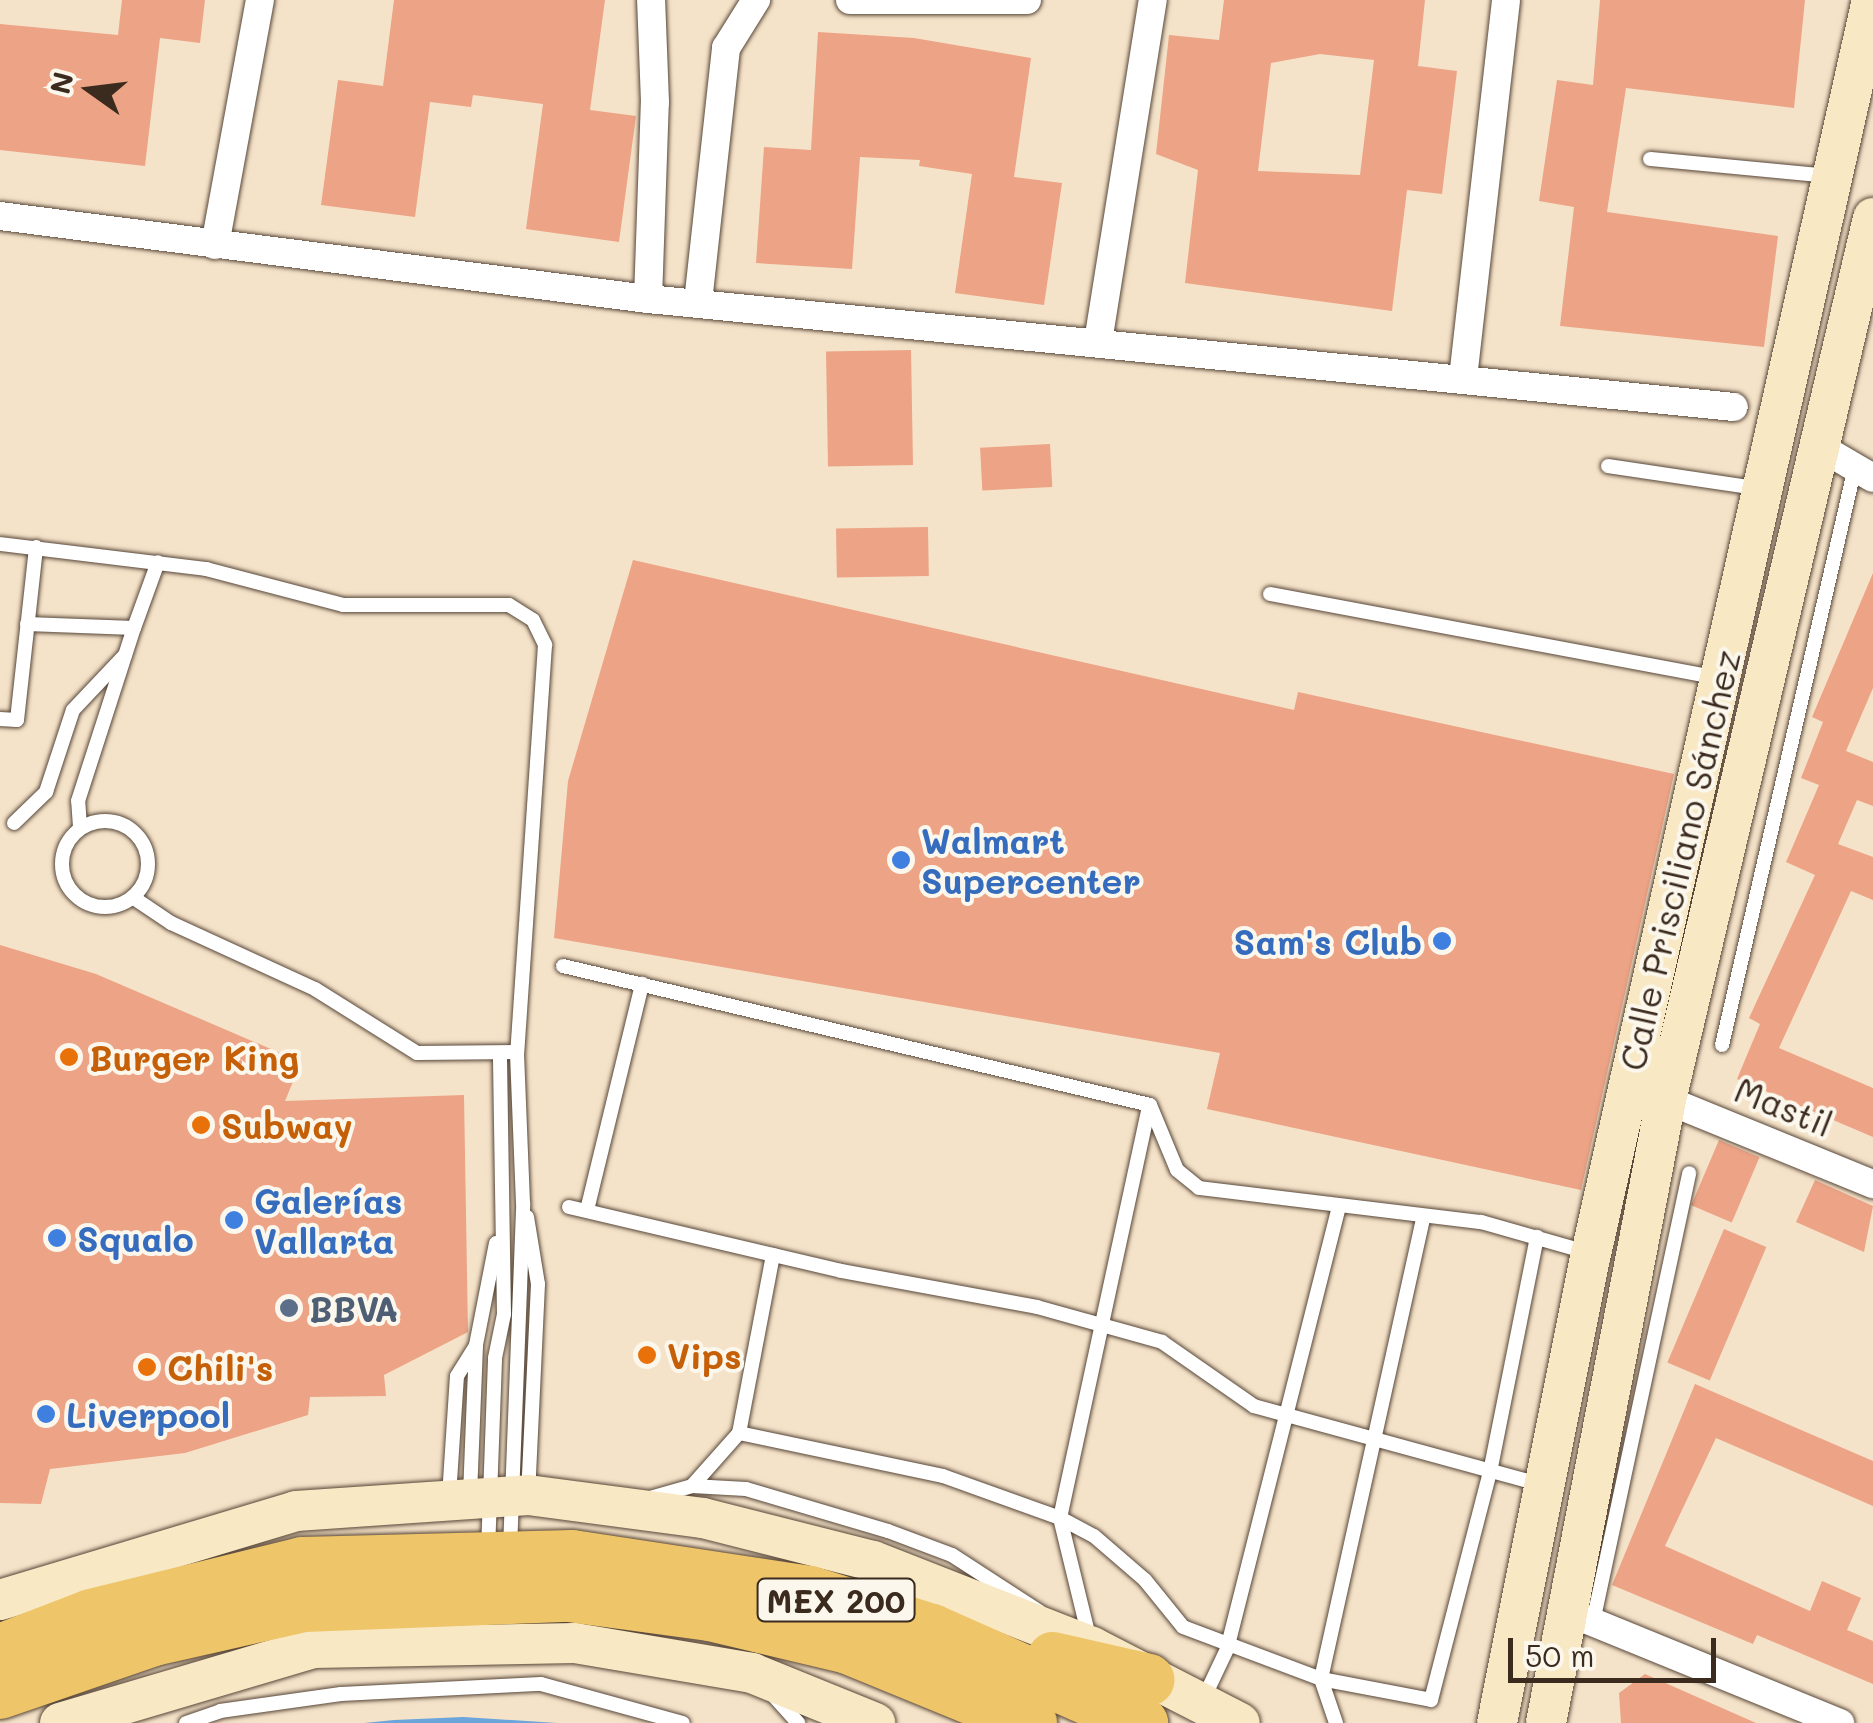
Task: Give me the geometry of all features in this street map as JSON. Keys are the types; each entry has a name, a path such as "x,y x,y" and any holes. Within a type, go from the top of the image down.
{"highway":[{"name":"MEX 200","path":"0,1650 91,1615 302,1563 497,1600"},
{"name":"MEX 200","path":"0,1694 154,1640 304,1606 569,1596 710,1614 848,1648 930,1654 1032,1723"},
{"path":"930,1654 1146,1702"},
{"path":"930,1654 997,1723"}],"main road":[{"name":"Calle Prisciliano Sánchez","path":"1546,1723 1581,1617 1629,1084 1872,0"},
{"name":"Calle Prisciliano Sánchez","path":"1497,1723 1545,1486 1612,1262 1666,1100 1820,447 1864,296 1873,218"},
{"path":"8,1590 296,1512 490,1495 621,1506 703,1518 873,1562 1074,1639 1146,1702 1201,1705 1240,1723"},
{"path":"60,1723 314,1648 497,1600 576,1643 752,1673 874,1723"}],"street":[{"path":"214,245 260,0"},
{"path":"648,300 655,102 651,0"},
{"path":"698,302 726,48 756,0"},
{"path":"850,0 1028,0"},
{"path":"1098,342 1153,0"},
{"path":"1463,378 1506,0"},
{"path":"0,216 648,300 1734,407"},
{"path":"1820,447 1864,472"},
{"name":"Mastil","path":"1629,1084 1873,1184"},
{"path":"1581,1617 1840,1723"}],"lane":[{"path":"1650,159 1831,176"},
{"path":"1608,466 1762,490"},
{"path":"1722,1044 1864,472"},
{"path":"0,544 242,576 343,605 509,605 533,620 545,645 544,679 527,843 517,1052 523,1202 538,1284 490,1495"},
{"path":"0,718 17,720 36,547"},
{"path":"80,827 78,801 158,562"},
{"path":"1270,594 1720,678"},
{"path":"27,624 134,628"},
{"path":"14,822 46,792 74,710 125,654"},
{"path":"108,820 132,829 147,850 148,876 134,898 108,909 80,902 62,879 63,850 80,827 108,820"},
{"path":"134,898 171,923 315,989 417,1053 517,1052"},
{"path":"563,966 1150,1105"},
{"path":"587,1210 642,984"},
{"path":"497,1600 490,1495 495,1358 504,1314 500,1053"},
{"path":"1150,1105 1178,1170 1199,1188 1424,1216 1537,1236 1612,1262"},
{"path":"1074,1639 1060,1518 1150,1105"},
{"path":"1581,1617 1689,1173"},
{"path":"497,1600 476,1344 503,1207"},
{"path":"569,1207 1162,1342 1254,1406 1545,1486"},
{"path":"1201,1705 1227,1649 1339,1207"},
{"path":"1336,1723 1321,1680 1424,1216"},
{"path":"738,1433 943,1476 1060,1518 1094,1536 1145,1580 1182,1628 1227,1649 1321,1680 1431,1700 1490,1472 1537,1236"},
{"path":"692,1486 738,1433 773,1255"},
{"path":"476,1344 457,1376 490,1495"},
{"path":"621,1506 692,1486 746,1489 952,1555 1028,1599 1074,1639"},
{"path":"752,1673 798,1723"},
{"path":"186,1723 220,1711 340,1694 541,1684 683,1723"}],"water":[{"path":"463,1717 557,1723 364,1723 394,1720"}],"building":[{"path":"122,0 205,0 200,43 160,38 145,166 0,150 0,24 118,35"},
{"path":"394,0 605,0 590,110 636,116 619,242 526,229 543,104 473,95 471,107 430,102 415,217 321,205 338,80 383,86"},
{"path":"1224,0 1425,0 1418,66 1457,71 1442,194 1407,190 1392,311 1185,283 1198,170 1156,154 1169,35 1219,40","holes":["1320,54 1374,60 1360,175 1258,171 1271,63"]},
{"path":"1600,0 1805,0 1794,108 1626,88 1607,212 1778,236 1764,347 1560,326 1574,207 1539,201 1557,80 1593,85"},
{"path":"818,32 914,38 1031,58 1014,177 1062,183 1044,305 955,293 972,174 919,166 920,160 860,157 852,269 756,263 764,147 811,150"},
{"path":"911,350 913,465 828,466 826,351"},
{"path":"1050,444 1052,487 982,491 980,448"},
{"path":"928,527 929,576 837,578 836,529"},
{"path":"633,560 1294,710 1298,692 1674,774 1581,1190 1207,1109 1220,1053 554,938 568,781"},
{"path":"1873,573 1873,688 1846,751 1873,762 1873,806 1857,800 1838,844 1873,857 1873,900 1851,891 1779,1048 1873,1088 1873,1137 1737,1079 1760,1024 1749,1018 1815,875 1786,862 1819,785 1801,778 1823,722 1812,717"},
{"name":"Galerías Vallarta","path":"0,945 96,974 301,1062 285,1101 464,1095 468,1332 384,1375 386,1396 310,1397 308,1415 185,1453 50,1469 41,1504 0,1503"},
{"path":"1719,1140 1760,1157 1732,1223 1691,1205"},
{"path":"1815,1180 1873,1206 1864,1252 1796,1222"},
{"path":"1724,1229 1766,1247 1710,1380 1667,1362"},
{"path":"1695,1384 1873,1461 1873,1506 1716,1438 1665,1546 1810,1611 1822,1581 1861,1598 1847,1630 1873,1641 1873,1684 1757,1635 1753,1644 1612,1585"},
{"path":"1645,1674 1756,1723 1621,1723 1619,1693"}],"place":[{"name":"Walmart Supercenter","path":"901,860"},
{"name":"Sam's Club","path":"1442,941"},
{"name":"Burger King","path":"69,1057"},
{"name":"Subway","path":"201,1125"},
{"name":"Galerías Vallarta","path":"234,1220"},
{"name":"Squalo","path":"57,1238"},
{"name":"BBVA","path":"289,1308"},
{"name":"Vips","path":"647,1355"},
{"name":"Chili's","path":"147,1367"},
{"name":"Liverpool","path":"46,1414"}]}
